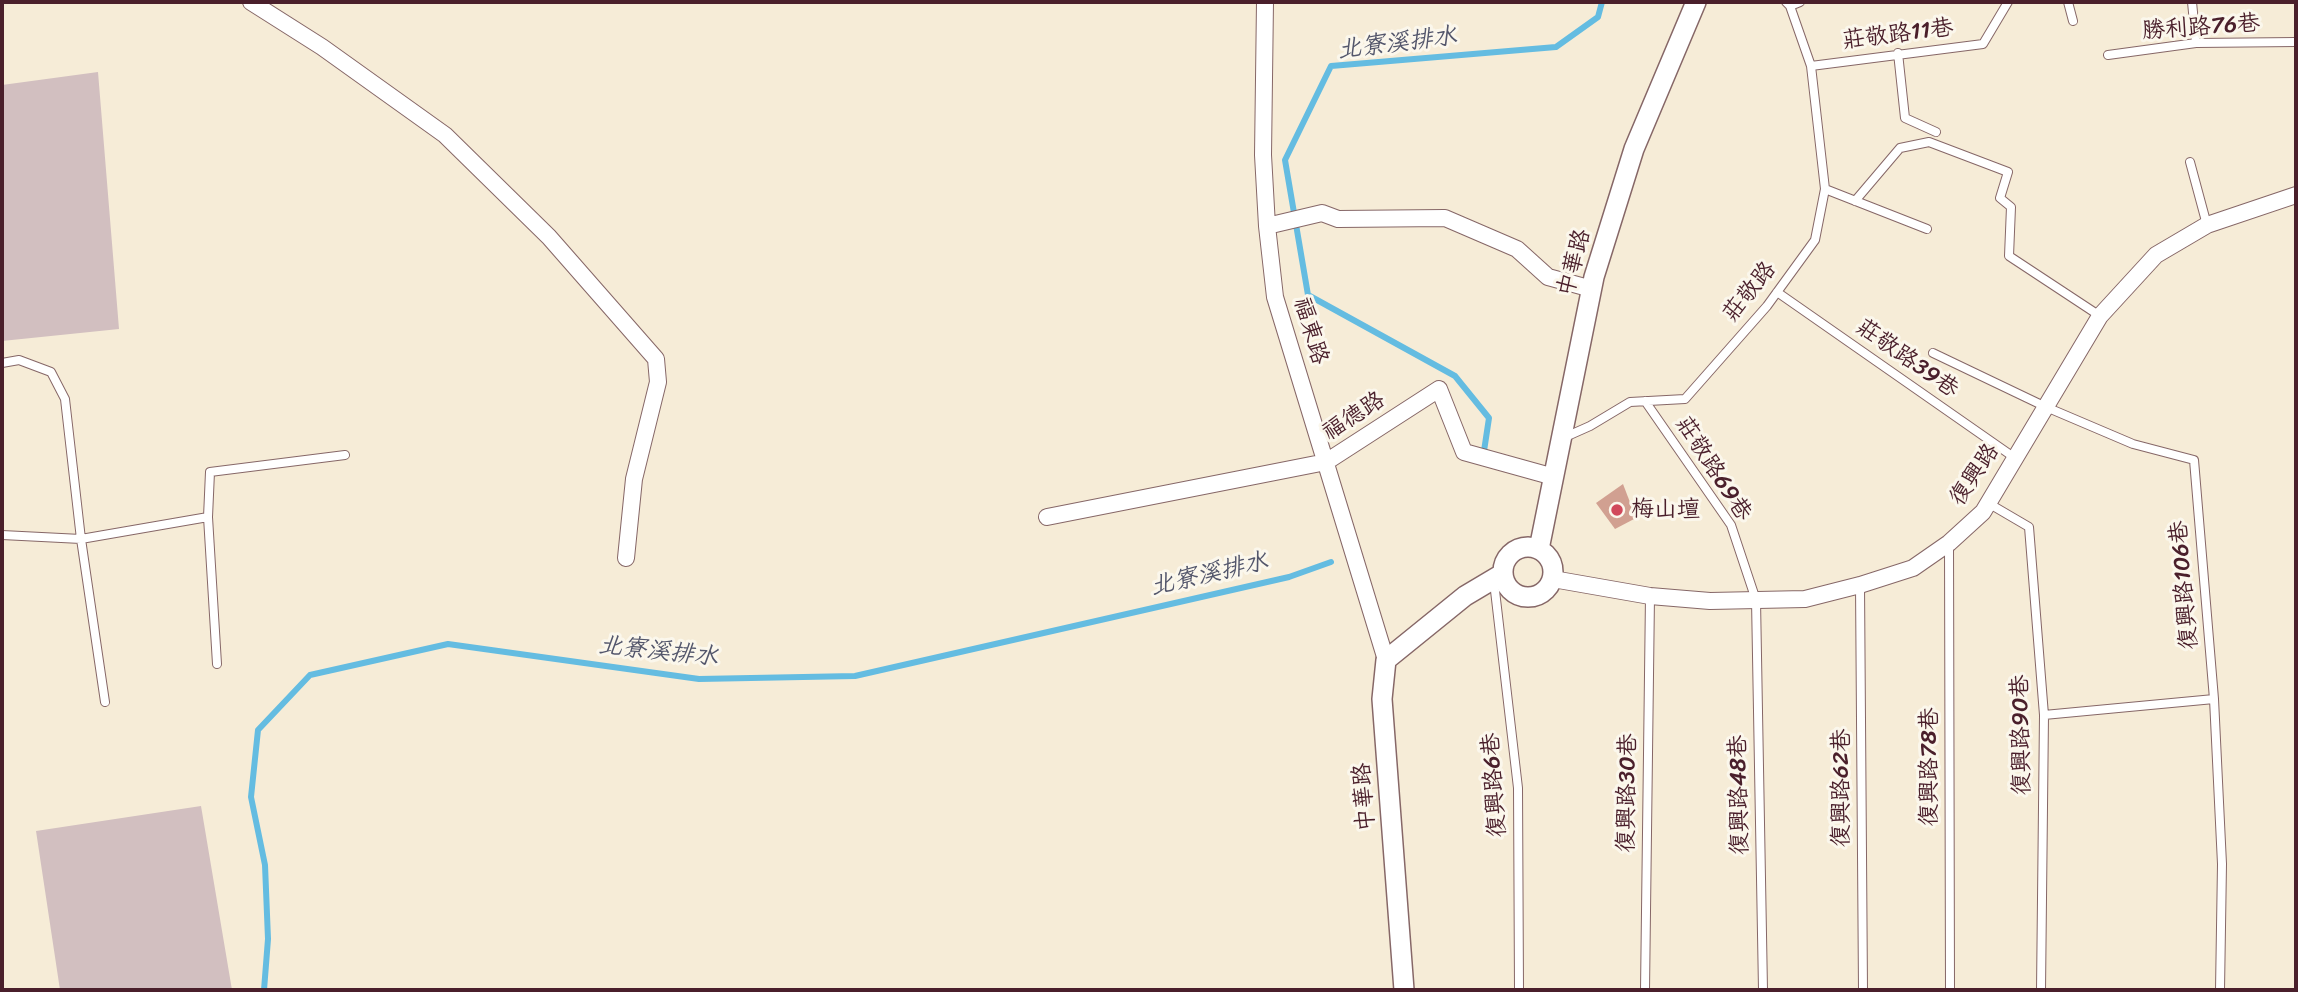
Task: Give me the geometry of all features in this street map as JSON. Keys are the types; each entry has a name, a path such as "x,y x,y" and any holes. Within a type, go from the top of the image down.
{"street":[{"path":"251,2 322,47 445,135 549,237 656,359 658,382 634,479 626,558"},
{"name":"福東路","path":"1265,2 1264,155 1267,226 1275,297 1386,660"},
{"name":"中華路","path":"1539,549 1592,289 1634,149 1696,2"},
{"name":"復興路","path":"1553,579 1650,596 1710,601 1756,600 1805,598 1860,585 1913,568 1949,543 1983,512 2100,316 2156,255 2207,225 2296,195"},
{"path":"1267,226 1322,213 1338,219 1445,218 1517,249 1548,277 1592,289"},
{"name":"福德路","path":"1047,517 1326,462 1439,389 1464,452 1554,477"},
{"path":"1386,660 1465,596 1498,577 1511,554 1524,547 1539,549 1552,562 1553,579 1541,594 1523,597 1498,577"},
{"name":"中華路","path":"1386,660 1382,699 1404,990"}],"lane":[{"path":"1788,4 1800,2"},
{"name":"莊敬路11巷","path":"1811,66 1983,44 2008,2"},
{"path":"2068,2 2073,22"},
{"path":"2192,2 2196,43"},
{"name":"莊敬路","path":"1562,438 1590,426 1630,402 1685,399 1777,292 1815,240 1825,189 1811,66 1788,4"},
{"name":"勝利路76巷","path":"2108,55 2196,43 2296,42"},
{"path":"1898,53 1905,118 1936,132"},
{"path":"1855,201 1900,148 1929,142 2008,172 2000,198 2011,207 2009,256 2100,316"},
{"path":"2190,162 2207,225"},
{"path":"1825,189 1927,229"},
{"name":"莊敬路39巷","path":"1777,292 2015,458"},
{"name":"復興路106巷","path":"1933,353 2046,407 2133,444 2194,460 2214,699 2222,864 2220,990"},
{"path":"2,363 19,360 51,372 65,400 81,540 105,702"},
{"name":"莊敬路69巷","path":"1645,401 1731,525 1756,600"},
{"path":"217,664 208,517 210,472 345,455"},
{"name":"復興路90巷","path":"1988,503 2029,527 2044,715 2041,990"},
{"path":"2,534 81,540 208,517"},
{"name":"復興路78巷","path":"1949,543 1950,990"},
{"name":"復興路6巷","path":"1498,577 1518,788 1520,990"},
{"name":"復興路62巷","path":"1860,585 1863,990"},
{"name":"復興路30巷","path":"1645,990 1650,596"},
{"name":"復興路48巷","path":"1756,600 1762,990"},
{"path":"2044,715 2214,699"}],"shaded area":[{"path":"98,72 119,329 2,341 2,85"},
{"path":"201,806 232,990 60,990 36,831"}],"building":[{"name":"梅山壇","path":"1623,484 1636,518 1615,529 1596,503"}],"waterway":[{"name":"北寮溪排水","path":"1484,451 1489,418 1455,376 1308,295 1285,160 1331,66 1556,47 1598,17 1602,2"},
{"name":"北寮溪排水","path":"264,990 268,939 265,865 251,797 258,730 310,675 448,644 699,679 855,676 1289,577 1331,562"}],"place":[{"name":"梅山壇","path":"1617,510"}]}
